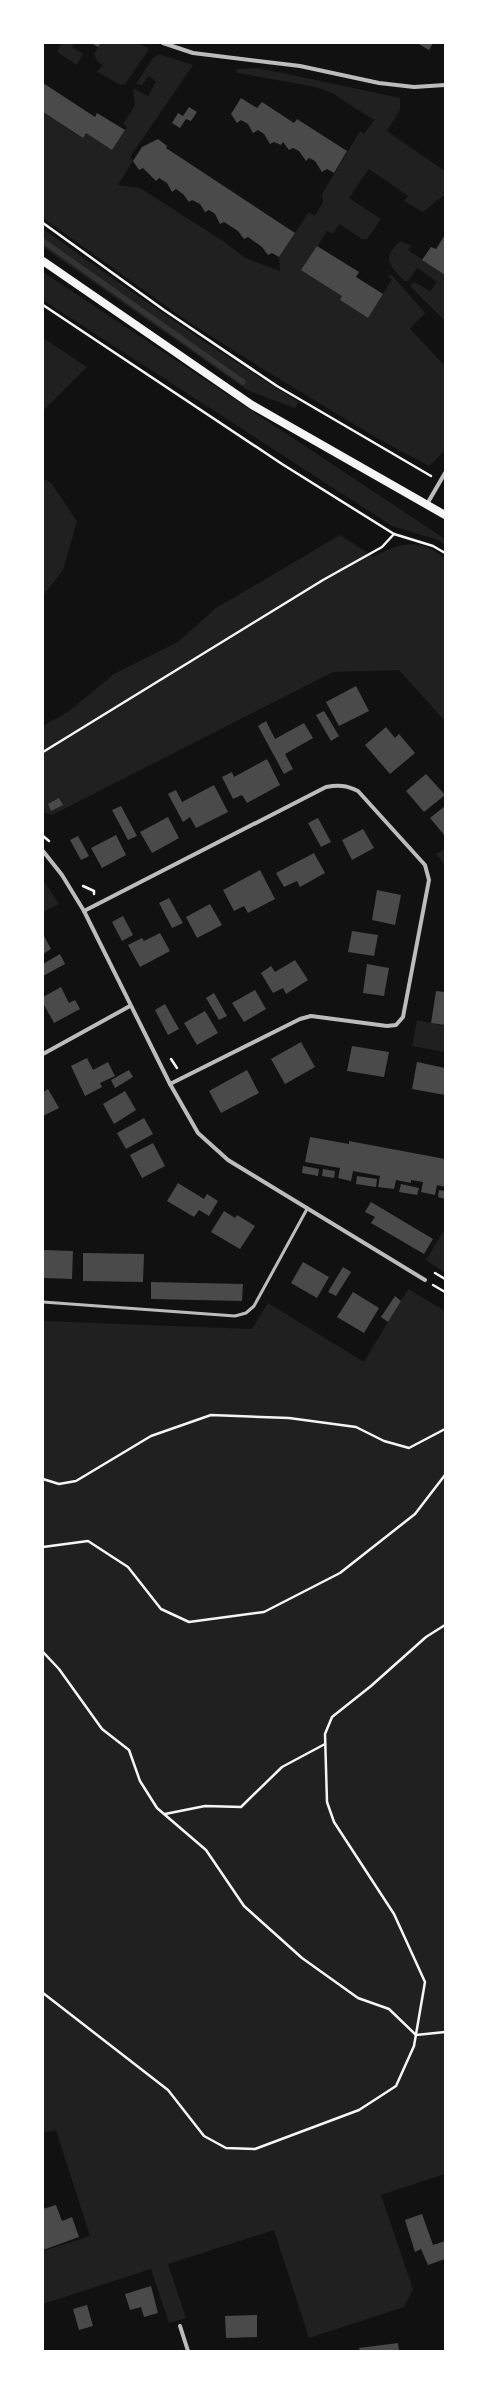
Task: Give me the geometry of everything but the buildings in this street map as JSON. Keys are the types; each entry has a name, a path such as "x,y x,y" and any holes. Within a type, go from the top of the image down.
{"main road":[{"path":"43,261 252,405 445,515"}],"street":[{"path":"163,43 193,53 300,66 379,83 414,87 445,85"},
{"path":"427,504 445,472"},
{"path":"84,911 326,787 337,785 349,786 358,791 425,865 429,880 403,1017 396,1025 387,1026 311,1016 300,1019 170,1084"},
{"path":"43,852 62,875 84,911 170,1084 186,1115 198,1133 228,1160 424,1280"},
{"path":"43,1054 130,1006"},
{"path":"180,2326 188,2351"}],"lane":[{"path":"43,1302 235,1316 246,1313 254,1306 307,1209"}],"path":[{"path":"43,223 164,310 277,386 440,482"},
{"path":"43,305 282,464 394,534 433,546 445,553"},
{"path":"43,752 316,584 382,547 394,534"},
{"path":"43,836 51,843"},
{"path":"80,882 94,891 97,904"},
{"path":"167,1055 174,1061 183,1078"},
{"path":"431,1271 445,1279"},
{"path":"43,1478 59,1484 76,1481 151,1436 211,1415 289,1418 356,1427 384,1441 409,1448 445,1429"},
{"path":"43,1548 88,1541 128,1568 161,1609 189,1622 264,1612 340,1573 415,1514 445,1475"},
{"path":"43,1993 168,2090 204,2136 226,2148 255,2150 359,2110 396,2086 414,2046 425,1982 394,1914 348,1846 334,1822 327,1802 325,1734 332,1717 371,1686 426,1637 445,1625"},
{"path":"43,1652 59,1669 102,1729 129,1750 140,1781 157,1808 206,1850 244,1906 272,1933 302,1958 358,1998 389,2009 416,2035 445,2032"},
{"path":"164,1814 205,1806 241,1807 282,1767 325,1744"}],"shaded area":[{"path":"62,43 75,43 72,47 83,54 77,65 57,52"},
{"path":"101,43 139,43 149,49 125,84 121,85 97,72 103,65 98,62 94,54"},
{"path":"159,54 193,65 130,157 133,161 118,185 140,188 223,241 245,258 280,271 279,257 309,212 315,216 323,202 322,194 360,131 364,134 374,120 332,93 315,87 239,73 236,72 237,69 257,68 400,98 400,110 387,131 445,171 444,195 423,212 404,201 408,196 369,169 349,198 381,219 367,239 362,239 339,224 333,234 327,231 302,270 342,296 340,300 368,318 392,279 387,276 391,274 425,313 410,329 445,366 445,450 429,466 375,437 187,321 43,218 43,112 82,138 86,133 112,150 127,127 123,124 135,105 133,88 148,96 156,82 149,76 142,85 136,84 153,58"},
{"path":"43,229 170,318 299,402 295,408 247,390 43,247"},
{"path":"401,241 411,246 408,250 445,275 445,321 410,286 414,282 430,291 437,282 417,268 408,281 405,281 391,266 389,257 391,252"},
{"path":"43,272 445,539 445,545 438,540 392,526 43,300"},
{"path":"43,338 87,367 43,411"},
{"path":"43,478 51,483 77,521 63,570 43,596"},
{"path":"340,535 374,557 392,548 410,544 427,547 445,558 445,721 399,670 333,672 52,815 43,812 43,726 69,711 114,674 178,642 216,608"},
{"path":"445,849 445,865 436,854"},
{"path":"43,880 59,904 43,912"},
{"path":"417,1020 445,1026 445,1052 412,1046"},
{"path":"445,1228 445,1273 426,1260"},
{"path":"408,1289 445,1311 445,2174 381,2195 413,2289 404,2307 309,2338 274,2230 168,2264 186,2318 169,2323 151,2269 43,2304 43,2251 90,2236 56,2130 43,2133 43,1321 252,1329 268,1303 364,1362"}],"waterway":[{"path":"43,241 243,382"}]}
